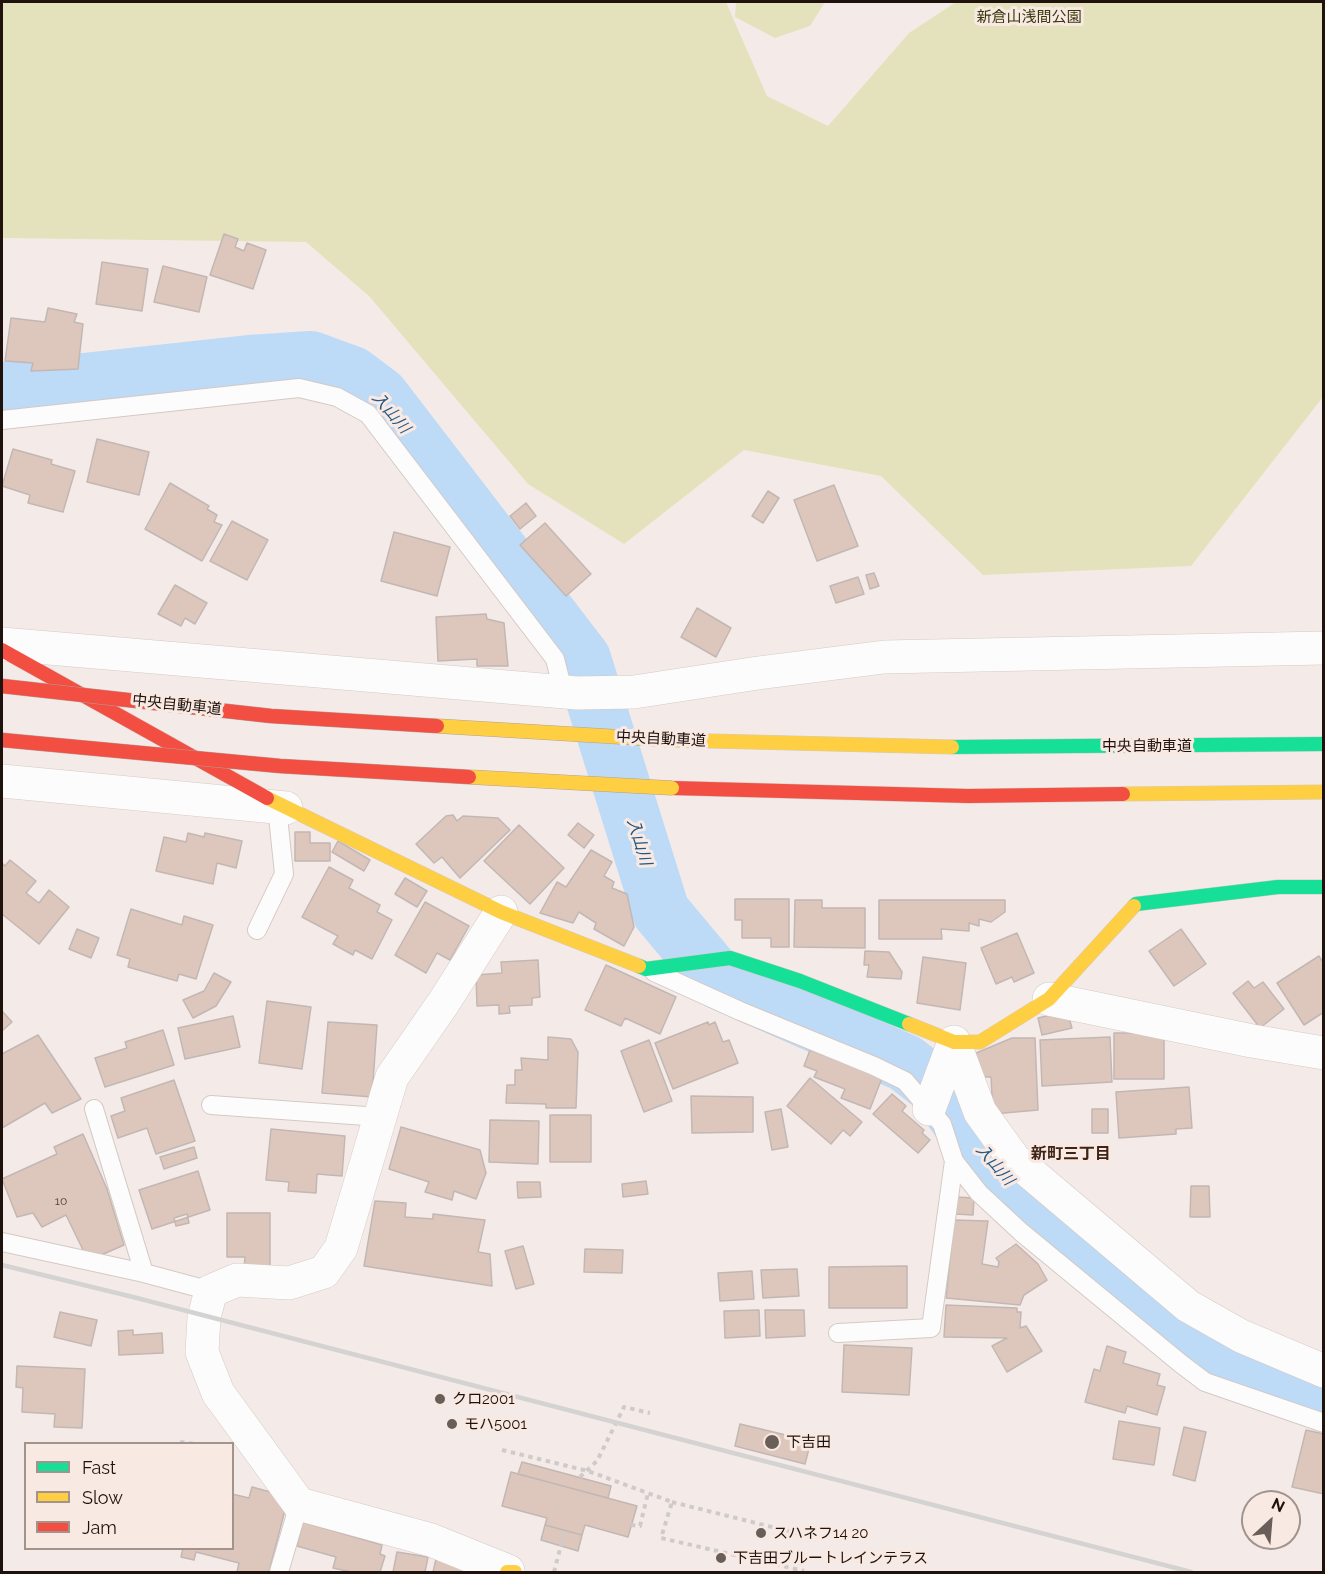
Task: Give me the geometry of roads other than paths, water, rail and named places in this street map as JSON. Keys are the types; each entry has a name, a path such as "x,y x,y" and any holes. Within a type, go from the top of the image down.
{"main road":[{"path":"2,650 281,808 501,912 646,969 730,958 800,981 949,1054 980,1042 1049,999 1136,904 1278,887 1323,887"},
{"name":"中央自動車道","path":"2,686 271,716 671,740 959,747 1323,744"},
{"path":"2,740 280,766 672,788 968,796 1323,792"}],"street":[{"path":"2,644 570,692 634,693 758,673 884,657 1323,648"},
{"path":"2,780 281,808"},
{"path":"501,912 444,1002 392,1077 341,1248 324,1272 289,1283 237,1280 211,1290 204,1317 202,1352 218,1393 299,1504 431,1540 510,1572"},
{"path":"1049,999 1252,1041 1323,1053"},
{"path":"931,1106 949,1054"},
{"path":"949,1054 980,1112 1014,1159 1188,1306 1241,1336 1323,1371"}],"lane":[{"path":"2,420 299,388 338,397 368,414 555,659 570,692"},
{"path":"257,930 284,874 281,808"},
{"path":"646,969 740,1011 874,1066 905,1082 931,1106 942,1124 954,1161 979,1193 1021,1232 1205,1382 1323,1423"},
{"path":"211,1105 380,1116"},
{"path":"94,1109 144,1273"},
{"path":"838,1333 932,1328 954,1161"},
{"path":"2,1242 211,1290"},
{"path":"279,1572 299,1504"}],"waterway":[{"name":"入山川","path":"2,391 249,364 311,360 352,375 380,396 582,659 661,912 718,980 905,1063 935,1086 997,1172 1129,1294 1221,1366 1324,1397"}],"railway":[{"path":"2,1265 1191,1572"}],"place":[{"name":"クロ2001","path":"440,1399"},
{"name":"モハ5001","path":"452,1424"},
{"name":"下吉田","path":"772,1442"},
{"name":"スハネフ14 20","path":"761,1533"},
{"name":"下吉田ブルートレインテラス","path":"721,1558"}],"district":[{"name":"新町三丁目","path":"1071,1154"}],"park label":[{"name":"新倉山浅間公園","path":"1029,17"}]}
